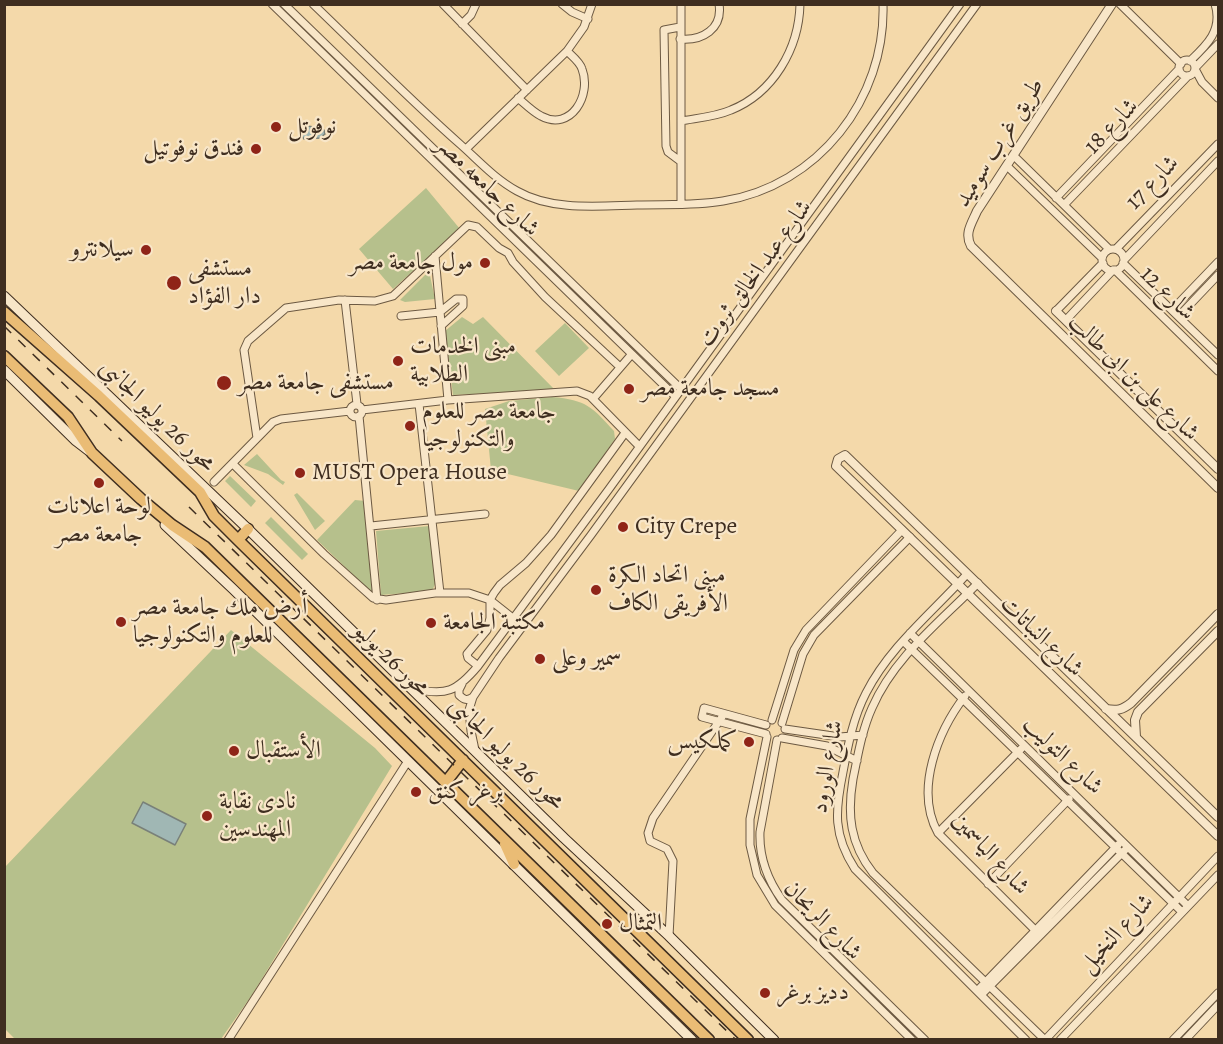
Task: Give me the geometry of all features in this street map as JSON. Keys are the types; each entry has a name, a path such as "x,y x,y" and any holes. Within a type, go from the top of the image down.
{"highway":[{"name":"محور 26 يوليو","path":"4,312 138,429 200,492 214,516 748,1040"},
{"name":"محور 26 يوليو","path":"4,356 68,417 92,453 172,525 206,547 236,584 446,782 709,1040"},
{"path":"238,540 248,529"},
{"path":"446,782 463,760"},
{"path":"503,838 514,864"}],"main road":[{"name":"محور 26 يوليو الجانبى","path":"4,296 138,429 248,529 408,687 669,936 774,1040"},
{"path":"4,370 76,441 92,453"},
{"path":"236,584 408,761 692,1040"}],"street":[{"name":"شارع جامعه مصر","path":"272,4 675,396"},
{"name":"شارع جامعه مصر","path":"284,4 681,389"},
{"path":"313,4 423,112 466,149 485,169 503,182 545,203 619,206 724,201 766,190 802,171 823,154 855,113 874,70 882,36 883,4"},
{"path":"443,4 527,90"},
{"path":"462,24 471,15 476,4"},
{"path":"562,4 572,12 588,19"},
{"path":"466,149 567,51 579,36 588,19 592,4"},
{"path":"681,4 681,204"},
{"path":"681,39 692,40 712,31 718,21 719,4"},
{"path":"681,121 730,111 757,96 786,60 795,39 800,18 800,4"},
{"name":"شارع عبد الخالق ثروت","path":"462,684 514,619 960,4"},
{"name":"شارع عبد الخالق ثروت","path":"476,752 469,710 473,697 498,658 585,543 977,4"},
{"name":"طريق غرب سوميد","path":"1047,321 970,246 968,231 977,211 1112,4"},
{"path":"1120,4 1180,66 1183,75 1202,82"},
{"path":"1180,66 1184,61 1190,61 1213,36 1218,22 1215,4"},
{"path":"680,27 664,30 666,146 668,152 680,161"},
{"path":"1189,76 1218,44"},
{"path":"518,98 541,116 550,119 568,116 576,110 584,94 584,74 581,66 567,51"},
{"path":"1190,61 1202,82 1218,98"},
{"name":"شارع 18","path":"1056,198 1180,66"},
{"name":"شارع 18","path":"1064,205 1189,76"},
{"name":"شارع 17","path":"1113,249 1218,144"},
{"path":"1014,156 1056,198 1113,249 1121,252 1123,261 1120,268 1114,270 1066,320"},
{"name":"شارع 17","path":"1123,261 1218,161"},
{"path":"1007,166 1103,261 1108,269 1114,270"},
{"path":"257,438 245,345 286,308 345,300 375,301 393,296 465,226 473,225 508,253 513,262 545,297 620,367"},
{"path":"1056,311 1103,261 1106,252 1113,249"},
{"path":"435,256 448,400"},
{"name":"شارع 12","path":"1123,261 1218,355"},
{"path":"1172,310 1218,262"},
{"name":"شارع 12","path":"1114,270 1218,371"},
{"path":"1179,316 1218,275"},
{"path":"400,316 440,312 456,299 463,299 463,306 441,326"},
{"path":"345,300 359,410 377,600"},
{"name":"شارع على بن ابى طالب","path":"1056,311 1218,469"},
{"name":"شارع على بن ابى طالب","path":"1047,321 1218,488"},
{"path":"593,399 631,355"},
{"path":"214,482 257,438 273,423 281,419 350,411 352,416 359,410 448,400 563,391 582,392 593,399 639,446"},
{"path":"419,404 440,593"},
{"path":"478,666 468,658 467,654 487,630 490,600 500,585 526,563 551,535 625,433"},
{"name":"شارع النباتات","path":"1218,817 845,455 838,459 836,466 1218,836"},
{"path":"233,464 324,554 377,600 440,593 469,593 490,600 514,619"},
{"path":"371,526 485,514"},
{"path":"767,736 769,723 794,650 806,630 902,530"},
{"path":"780,739 803,654 814,635 909,537"},
{"name":"شارع الورود","path":"968,574 910,633 870,685 859,707 846,754 837,800 837,826 847,856 855,869 1026,1040"},
{"name":"شارع الورود","path":"978,583 911,648 878,695 863,735 857,761 850,800 850,824 864,862 880,880 1045,1039"},
{"path":"822,611 829,618"},
{"path":"1106,709 1115,711 1124,709 1218,614"},
{"path":"1136,737 1135,720 1138,712 1218,631"},
{"name":"شارع التوليب","path":"910,633 1188,906"},
{"name":"شارع التوليب","path":"903,641 1182,912"},
{"path":"462,684 459,695 468,700 473,697"},
{"path":"408,687 429,693 462,684"},
{"name":"شارع الياسمين","path":"969,692 943,730 932,765 930,801 934,826 938,833 1038,933"},
{"path":"857,761 826,746 780,739 772,740 767,736 702,717 704,708 769,723 778,720 784,726 829,736 863,735"},
{"path":"669,936 673,861 667,849 650,841 648,833 653,818 724,714"},
{"name":"شارع الريحان","path":"767,736 750,819 750,845 757,875 775,904 912,1040"},
{"name":"شارع الريحان","path":"780,739 761,820 759,844 765,872 782,900 925,1040"},
{"path":"938,833 1024,746"},
{"path":"228,1040 408,761"},
{"path":"988,884 1074,795"},
{"path":"979,993 1038,933 1122,841"},
{"path":"1038,933 1128,847"},
{"name":"شارع النخيل","path":"1045,1039 1218,855"},
{"path":"752,858 761,856"},
{"name":"شارع النخيل","path":"1060,1040 1218,875"},
{"path":"872,887 880,880"},
{"path":"889,904 897,897"},
{"path":"1173,1040 1218,993"},
{"path":"1185,1040 1218,1005"}],"green space":[{"path":"426,188 460,229 393,289 359,249"},
{"path":"429,271 435,299 405,302 400,300"},
{"path":"462,317 473,324 483,317 555,390 453,395 445,331"},
{"path":"565,323 589,348 559,376 535,351"},
{"path":"552,397 573,400 588,406 614,431 615,439 579,491 491,470 485,409 509,401"},
{"path":"257,454 285,482 283,485 268,474 244,465"},
{"path":"230,476 256,501 251,507 225,481"},
{"path":"297,493 325,521 315,530 294,495"},
{"path":"355,500 366,501 375,593 373,594 317,540"},
{"path":"271,517 308,554 302,560 265,523"},
{"path":"429,526 436,582 432,591 381,595 376,531"},
{"name":"نادى نقابة المهندسين","path":"231,630 375,748 392,766 252,995 221,1039 16,1040 5,1029 5,867"}],"water":[{"path":"307,126 321,128 325,134 320,138 304,139 301,130"},
{"path":"143,802 186,824 175,845 132,823"}],"railway":[{"path":"4,326 122,441"},
{"path":"189,507 736,1040"}],"place":[{"name":"نوفوتل","path":"276,127"},
{"name":"فندق نوفوتيل","path":"256,149"},
{"name":"سيلانترو","path":"146,250"},
{"name":"مول جامعة مصر","path":"485,263"},
{"name":"مستشفى دار الفؤاد","path":"174,283"},
{"name":"مبنى الخدمات الطلابية","path":"398,361"},
{"name":"مستشفى جامعة مصر","path":"224,383"},
{"name":"مسجد جامعة مصر","path":"629,389"},
{"name":"جامعة مصر للعلوم والتكنولوجيا","path":"410,426"},
{"name":"MUST Opera House","path":"300,473"},
{"name":"لوحة اعلانات جامعة مصر","path":"99,483"},
{"name":"City Crepe","path":"623,527"},
{"name":"مبنى اتحاد الكرة الأفريقى الكاف","path":"596,590"},
{"name":"أرض ملك جامعة مصر للعلوم والتكنولوجيا","path":"121,622"},
{"name":"مكتبة الجامعة","path":"431,623"},
{"name":"سمير وعلى","path":"540,659"},
{"name":"كملكيس","path":"749,742"},
{"name":"الأستقبال","path":"234,751"},
{"name":"برغر كنق","path":"416,792"},
{"name":"نادى نقابة المهندسين","path":"207,816"},
{"name":"التمثال","path":"607,924"},
{"name":"دديز برغر","path":"765,993"}]}
